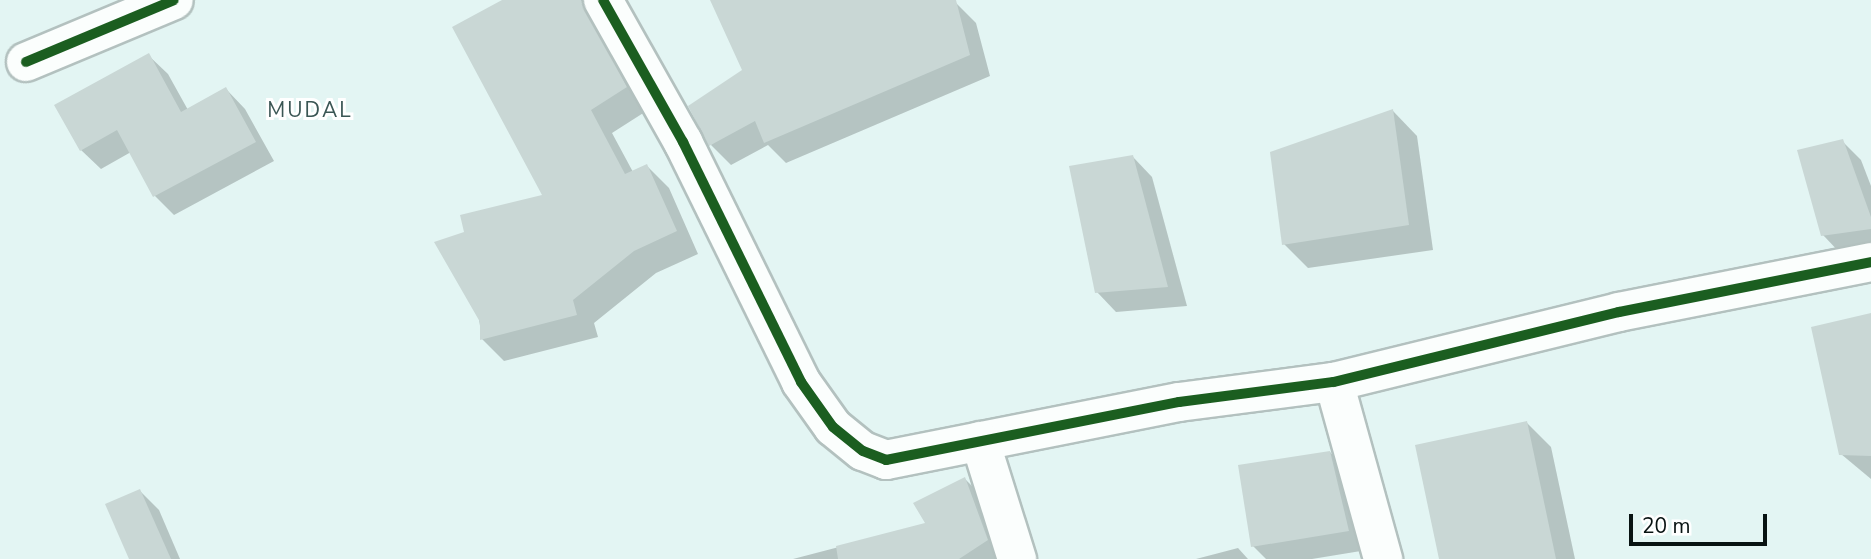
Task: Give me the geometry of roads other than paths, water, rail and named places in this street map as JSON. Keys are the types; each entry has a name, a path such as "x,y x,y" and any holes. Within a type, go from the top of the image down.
{"street":[{"path":"26,62 174,0"},
{"path":"603,0 683,142 801,382 833,427 863,452 886,460 1179,402 1334,382 1619,312 1871,262"},
{"path":"1334,382 1383,559"},
{"path":"980,441 1017,559"}],"district":[{"name":"MUDAL","path":"310,110"}]}
